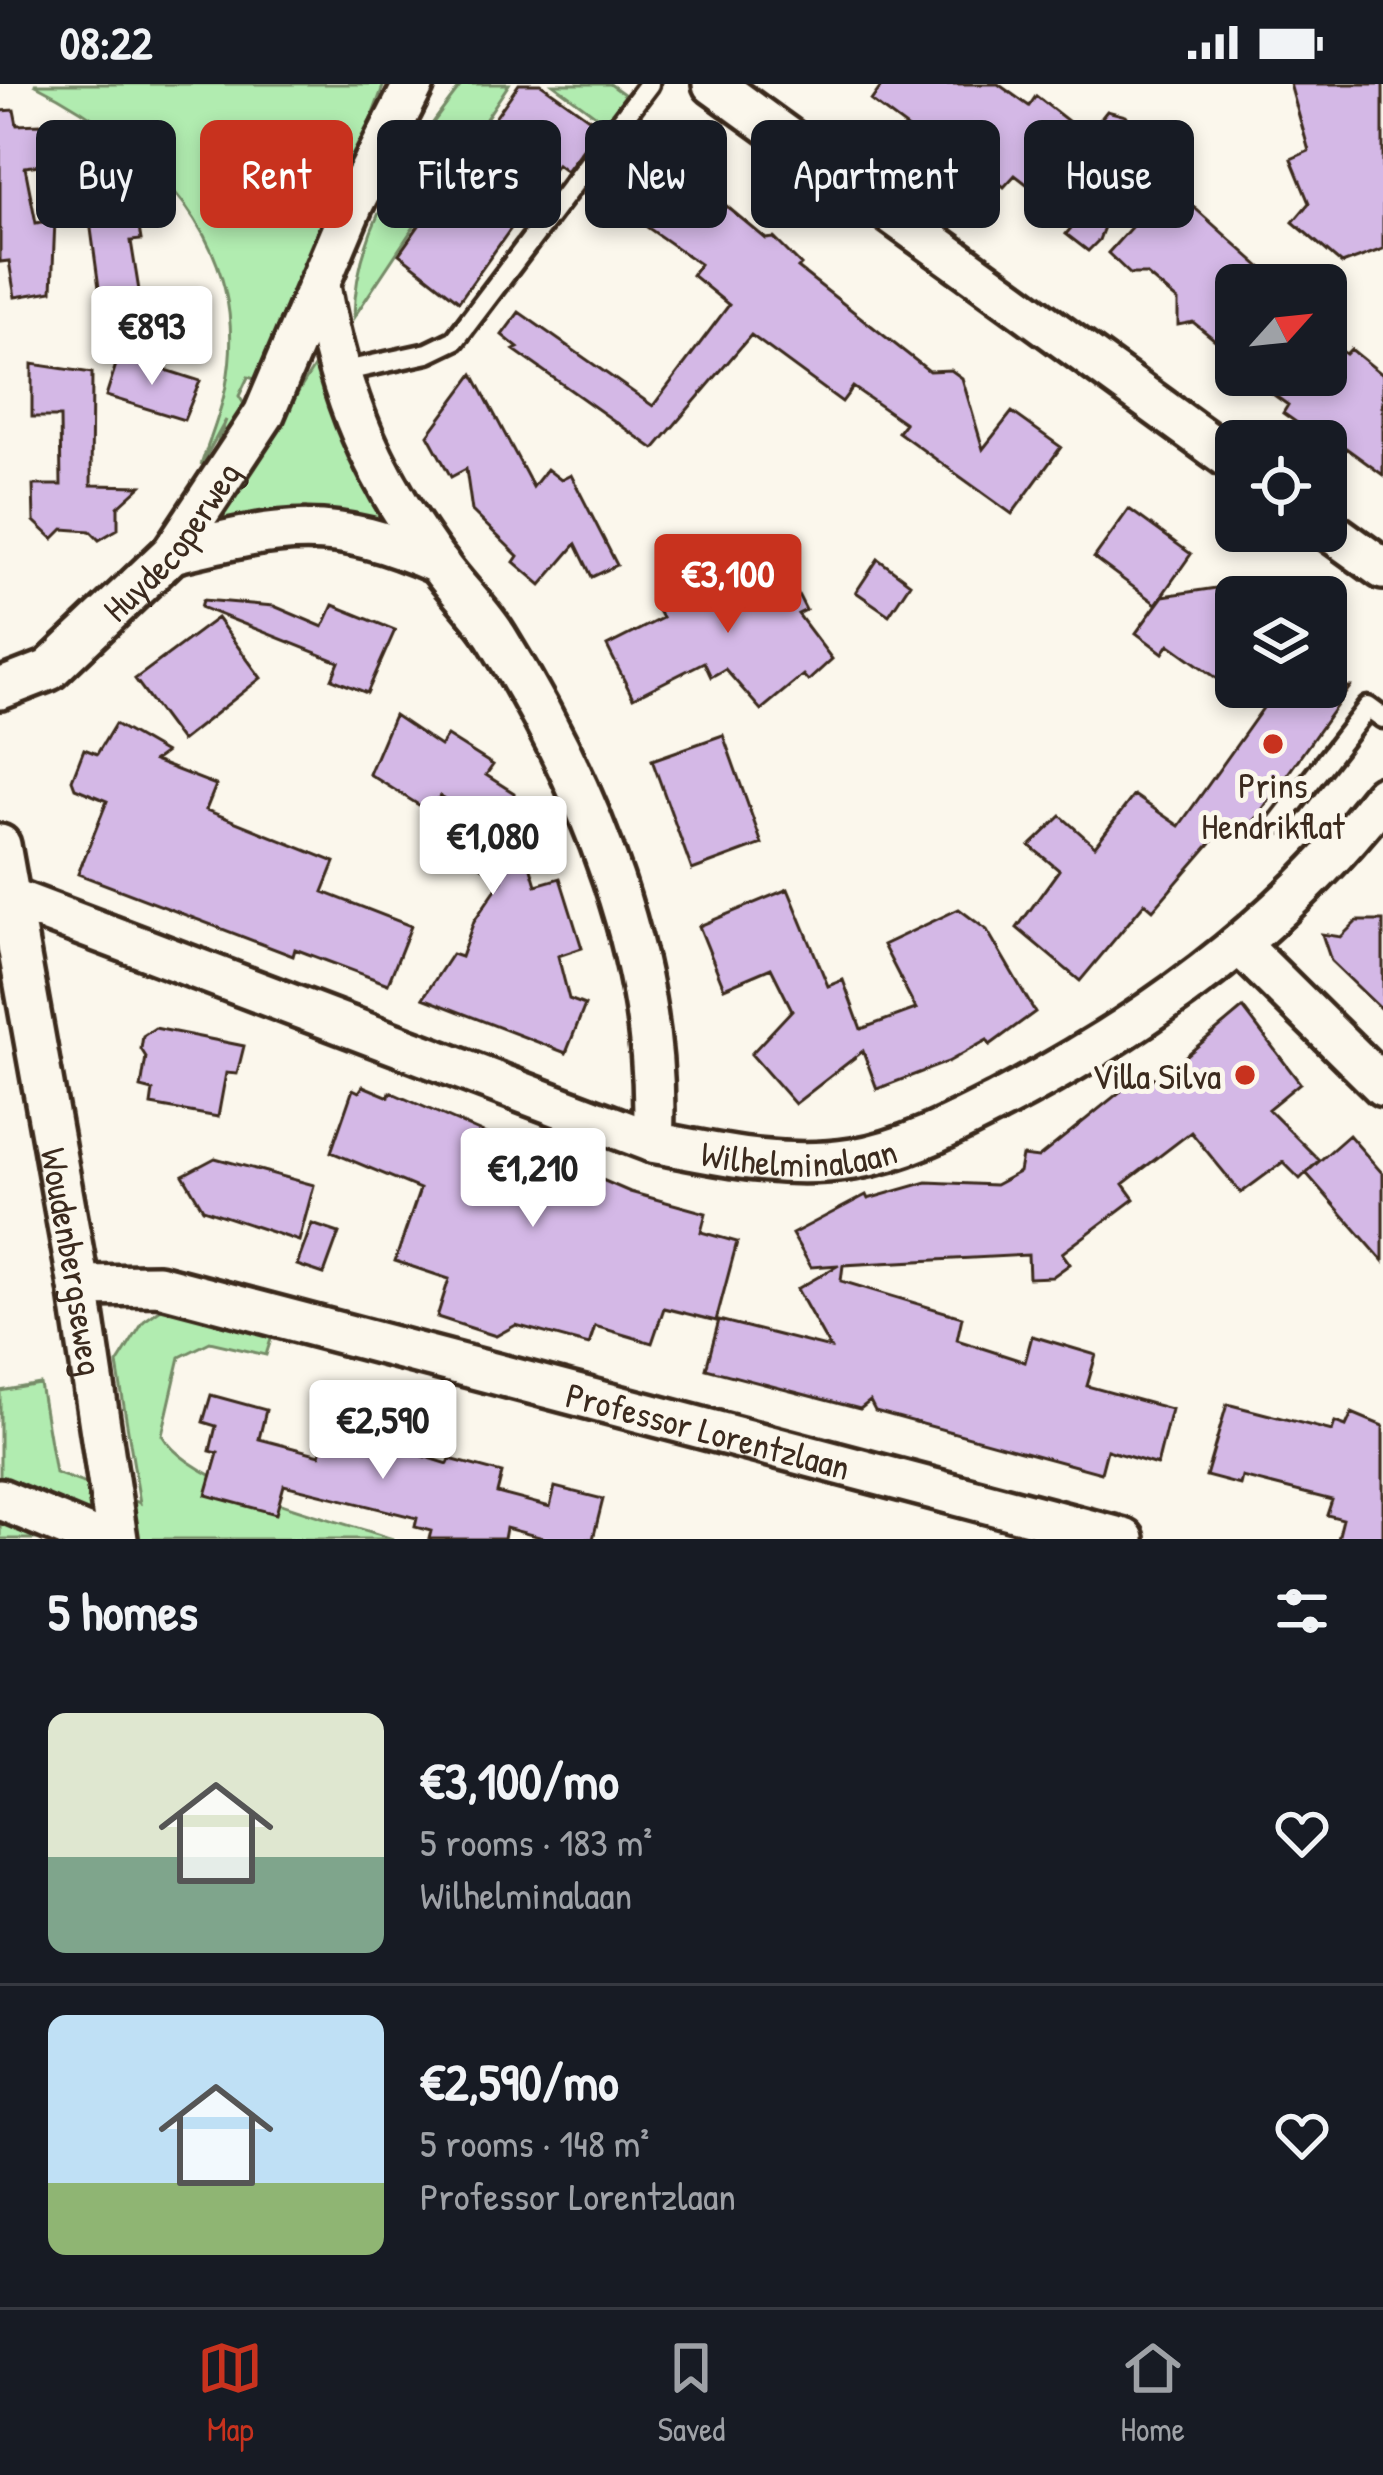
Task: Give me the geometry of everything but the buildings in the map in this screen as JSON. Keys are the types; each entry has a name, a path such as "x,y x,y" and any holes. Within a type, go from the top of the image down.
{"street":[{"name":"Huydecoperweg","path":"0,689 49,670 172,553 264,414 392,121 414,84"},
{"path":"712,84 1215,448"},
{"name":"Wilhelminalaan","path":"320,286 336,373 372,461 439,564 494,633 559,743 607,868 647,998 656,1098 653,1142 765,1164 855,1159 941,1132 1041,1080 1241,946 1308,881 1383,796"},
{"name":"Wilhelminalaan","path":"172,553 245,535 317,526 382,539 439,564"},
{"path":"1347,543 1383,569"},
{"name":"Woudenbergseweg","path":"0,845 4,896 79,1286 117,1539"},
{"path":"4,896 653,1142"},
{"path":"1241,946 1383,1086"},
{"name":"Professor Lorentzlaan","path":"79,1286 158,1285 1124,1539"},
{"path":"0,1498 96,1539"}],"lane":[{"path":"336,373 428,353 454,340 649,84"},
{"path":"1278,824 1368,707 1383,718"}],"green space":[{"path":"34,84 384,84 353,167 353,120 200,120 200,228 327,228 292,294 296,301 258,380 248,377 239,396 244,404 220,447 226,420 201,465 224,396 231,335 224,287 208,244 176,195 176,120 94,120"},
{"path":"462,84 509,84 485,120 436,120"},
{"path":"553,84 610,84 639,105 627,120 602,120"},
{"path":"377,218 377,228 413,228 354,317 357,284"},
{"path":"317,362 395,526 325,510 218,520"},
{"path":"164,1307 274,1330 266,1355 210,1342 180,1357 162,1435 178,1454 233,1486 393,1539 0,1539 0,1391 40,1384 55,1473 140,1503 117,1364 144,1321"}],"place":[{"name":"Prins Hendrikflat","path":"1273,744"},
{"name":"Villa Silva","path":"1245,1075"}]}
